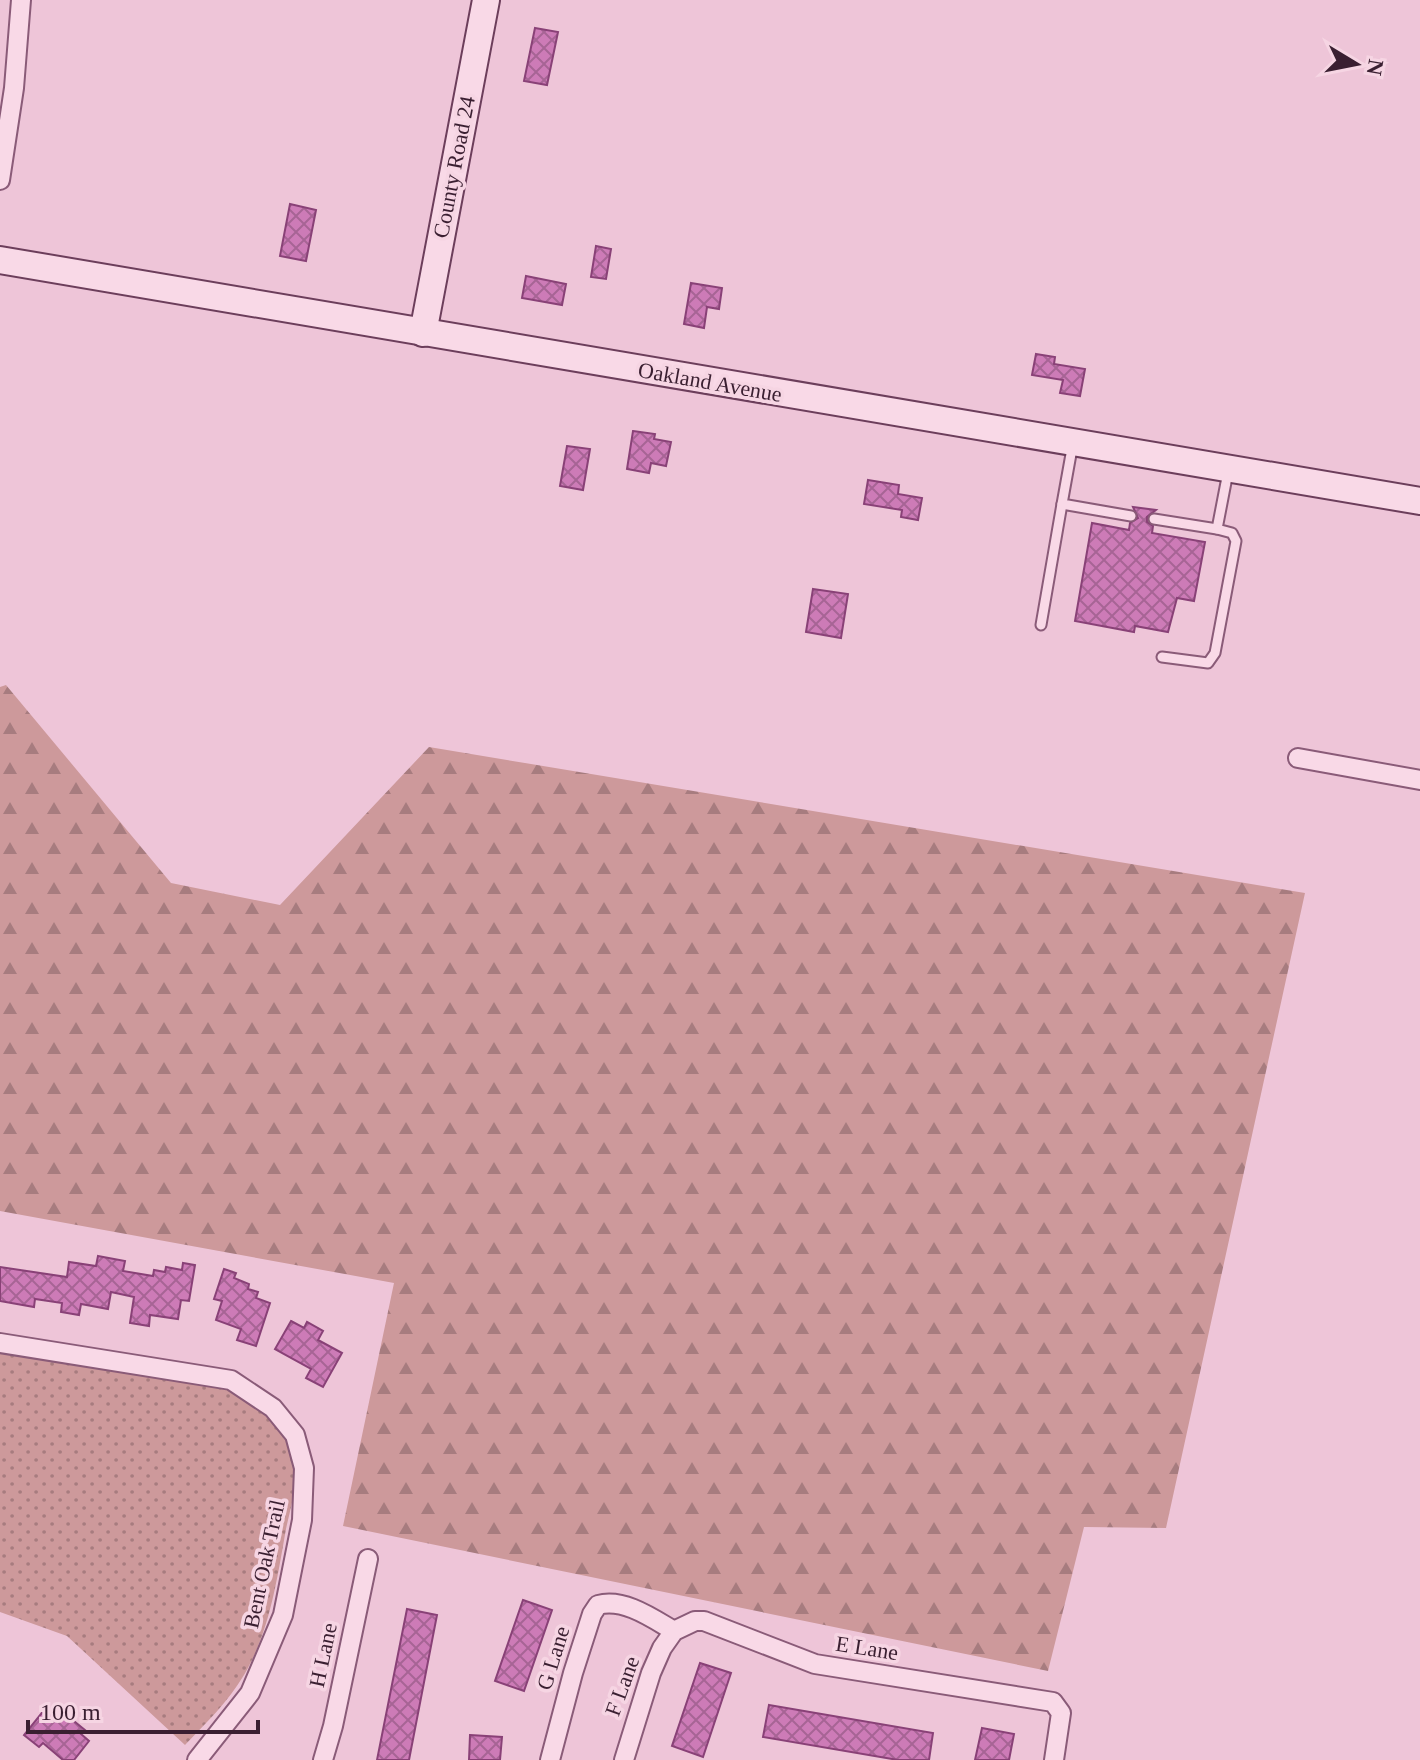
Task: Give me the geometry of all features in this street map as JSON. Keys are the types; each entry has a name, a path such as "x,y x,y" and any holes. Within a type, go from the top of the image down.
{"street":[{"path":"0,180 14,88 21,0"},
{"name":"County Road 24","path":"423,333 486,0"},
{"name":"Oakland Avenue","path":"0,260 1420,501"},
{"path":"1298,758 1420,780"},
{"name":"Bent Oak Trail","path":"0,1343 231,1380 273,1408 295,1435 304,1468 302,1520 283,1615 250,1693 197,1760"},
{"name":"H Lane","path":"323,1760 368,1559"},
{"name":"G Lane","path":"550,1760 573,1673 592,1614 598,1605 609,1602 649,1615 674,1631"},
{"name":"E Lane","path":"674,1631 684,1625 704,1621 815,1664 1042,1698 1059,1708 1060,1728 1054,1760"},
{"name":"F Lane","path":"624,1760 651,1673 674,1631"}],"lane":[{"path":"1041,625 1073,443"},
{"path":"1217,529 1229,469"},
{"path":"1062,504 1131,516"},
{"path":"1154,519 1232,533 1236,541 1212,659 1208,663 1199,663 1162,657"}],"green space":[{"path":"6,685 171,883 280,905 429,747 1305,893 1166,1528 1084,1527 1048,1671 343,1526 394,1283 0,1211 0,687"},
{"path":"0,1352 227,1389 261,1409 275,1423 287,1443 294,1469 294,1492 276,1586 260,1641 231,1694 185,1745 67,1636 0,1612"}],"building":[{"path":"535,28 558,32 547,85 524,81"},
{"path":"290,204 316,210 306,261 280,256"},
{"path":"596,246 611,249 606,279 591,277"},
{"path":"526,276 566,284 562,305 522,298"},
{"path":"691,283 722,288 719,309 707,307 704,328 684,324"},
{"path":"1036,354 1055,357 1054,364 1085,369 1080,396 1060,393 1063,380 1032,375"},
{"path":"633,431 655,434 654,439 671,442 666,466 651,463 649,473 627,469"},
{"path":"567,446 590,449 583,490 560,486"},
{"path":"868,480 899,485 898,494 922,498 918,520 901,517 902,510 864,504"},
{"path":"1133,507 1156,510 1147,517 1147,522 1153,526 1152,533 1205,542 1194,601 1177,598 1168,632 1135,626 1134,632 1075,621 1092,523 1129,530 1130,523 1138,518"},
{"path":"813,589 848,594 841,638 806,632"},
{"path":"98,1256 125,1261 123,1271 153,1276 154,1270 165,1272 166,1267 182,1270 183,1263 195,1265 189,1301 181,1300 178,1319 150,1315 149,1326 130,1323 134,1297 111,1292 108,1309 81,1304 79,1315 61,1312 62,1303 35,1299 34,1307 0,1301 0,1267 67,1277 69,1262 96,1266"},
{"path":"224,1269 236,1273 234,1278 249,1284 248,1289 258,1292 256,1298 270,1303 256,1346 237,1340 241,1329 216,1320 222,1301 214,1299"},
{"path":"291,1321 304,1328 307,1322 323,1331 318,1340 342,1353 323,1387 306,1378 311,1369 275,1349"},
{"path":"523,1600 552,1610 524,1691 495,1681"},
{"path":"407,1609 437,1615 409,1760 377,1760"},
{"path":"700,1663 731,1673 703,1757 672,1746"},
{"path":"769,1705 933,1733 929,1760 898,1760 763,1737"},
{"path":"45,1709 59,1720 64,1713 85,1730 81,1734 89,1741 74,1760 63,1760 43,1743 39,1747 24,1735"},
{"path":"982,1728 1014,1734 1009,1760 975,1760"},
{"path":"470,1735 502,1737 500,1760 469,1760"}]}
